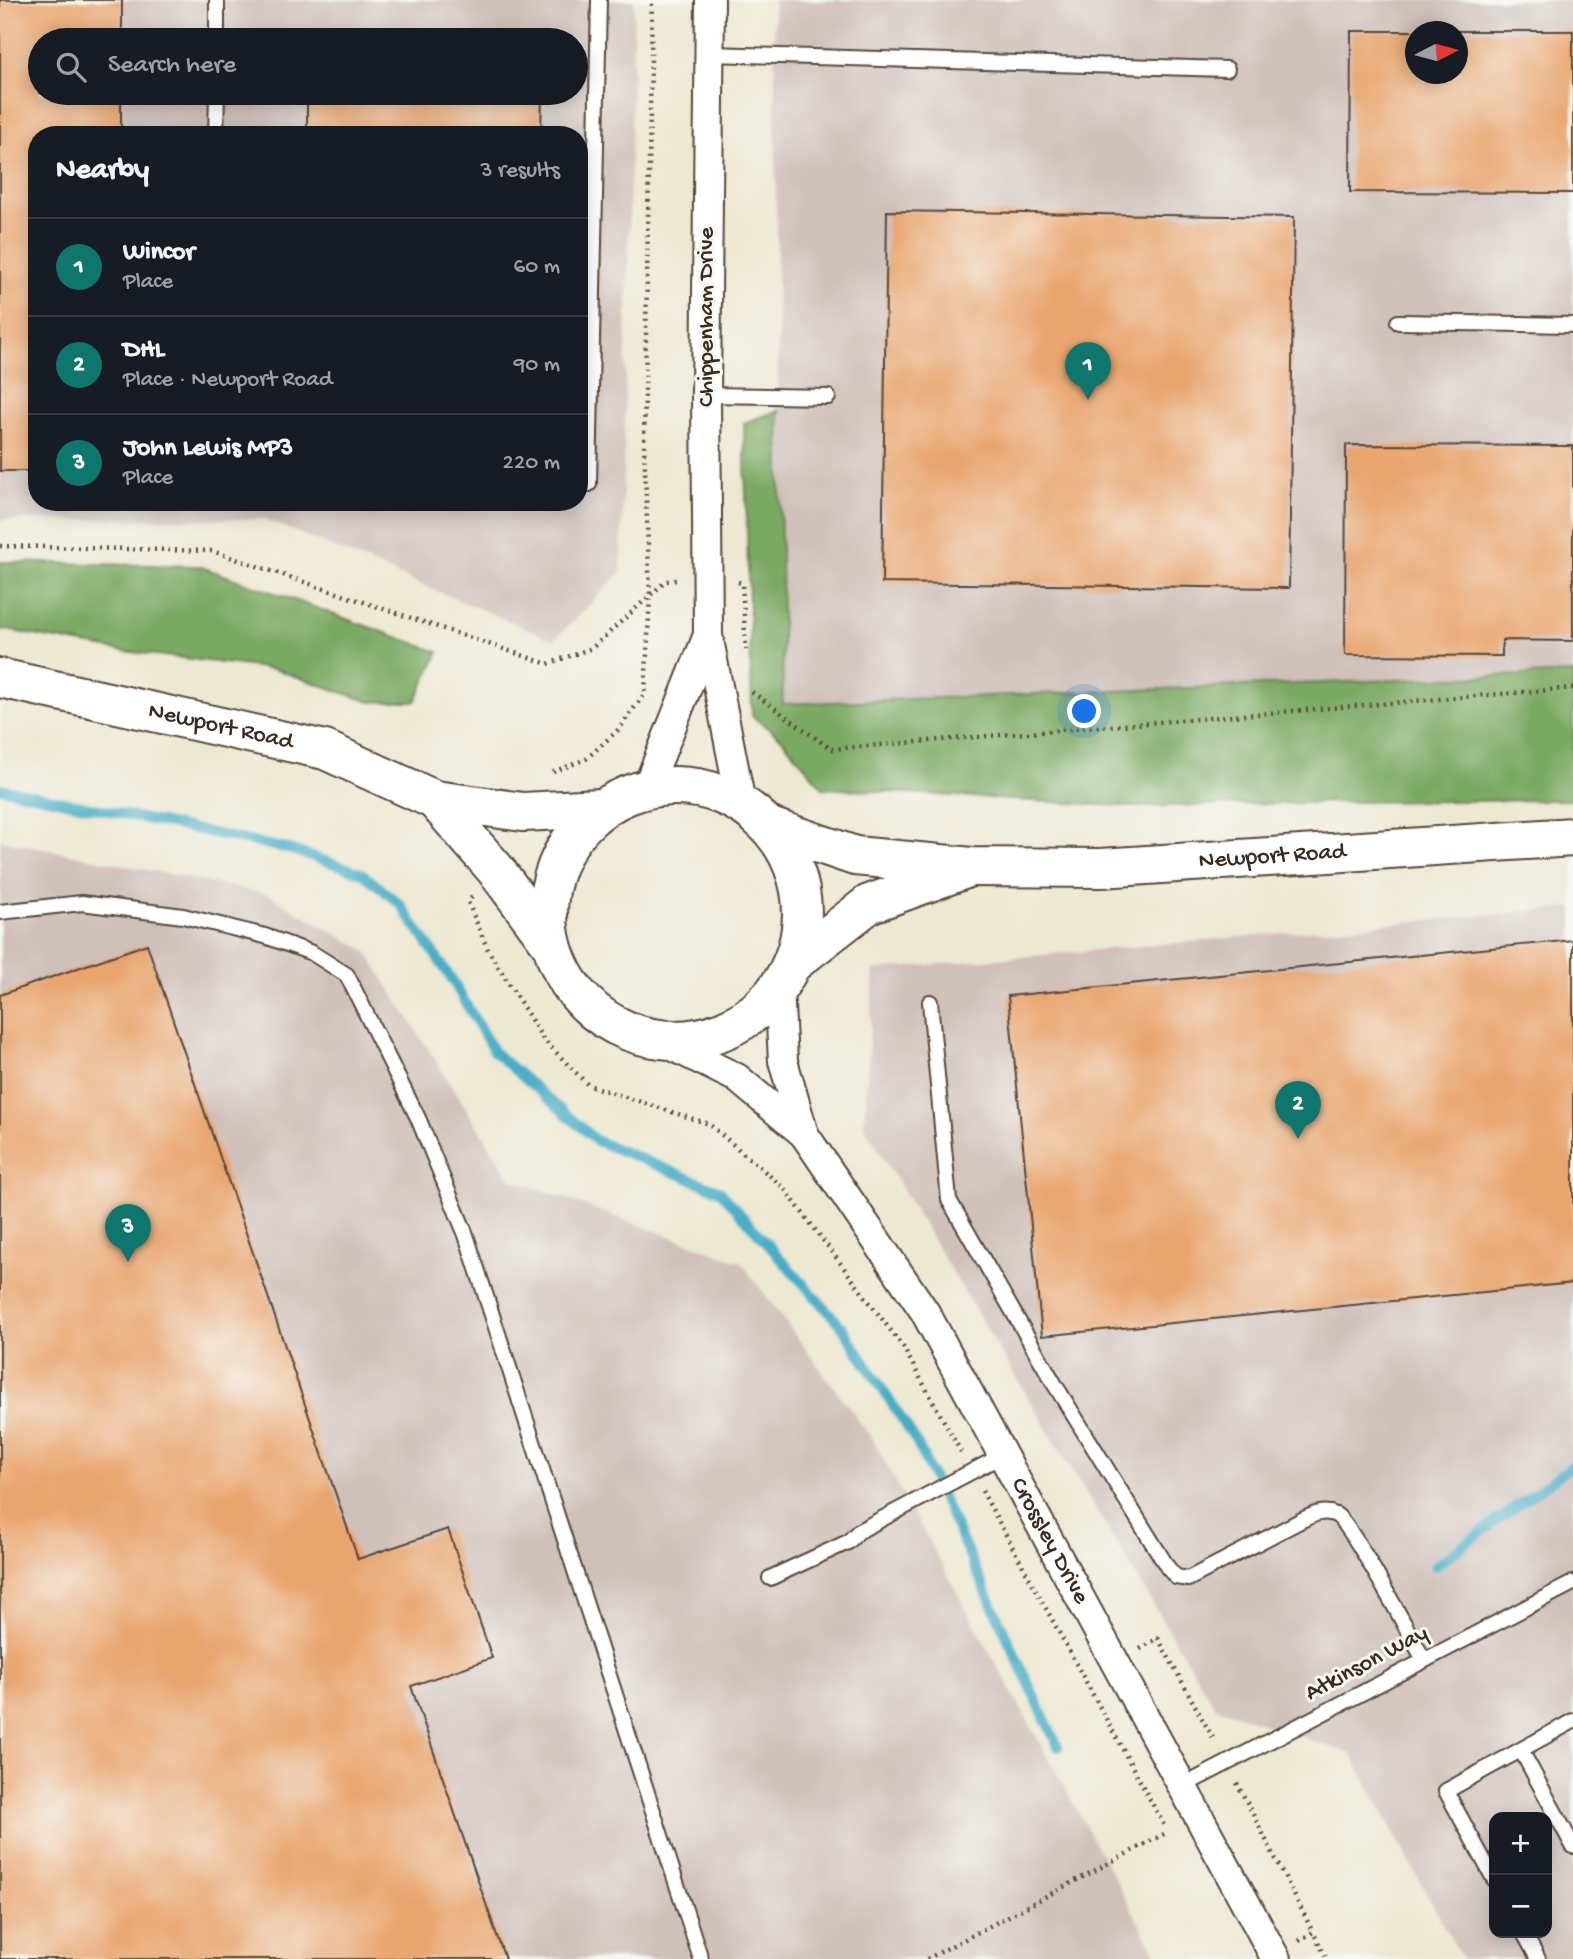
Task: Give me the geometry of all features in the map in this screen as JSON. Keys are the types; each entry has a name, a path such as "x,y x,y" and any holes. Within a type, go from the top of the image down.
{"street":[{"name":"Chippenham Drive","path":"710,0 706,395 708,635 755,815"},
{"name":"Chippenham Drive","path":"647,788 708,635"},
{"name":"Newport Road","path":"0,678 326,750 435,800 523,812 601,808 623,796 647,788 679,785 711,790 755,815 855,856 972,867 1101,868 1573,837"},
{"name":"Newport Road","path":"435,800 496,870 551,944 566,980 591,1009 623,1030 660,1040 694,1040 727,1030 756,1012 786,975 869,904 972,867"},
{"path":"551,944 548,906 555,869 574,835 601,808"},
{"path":"755,815 790,857 801,891 802,927 786,975"},
{"name":"Crossley Drive","path":"786,975 783,1061 804,1134"},
{"name":"Crossley Drive","path":"660,1040 737,1078 804,1134 925,1312 1276,1959"}],"lane":[{"path":"217,0 217,28"},
{"path":"589,484 599,0"},
{"path":"709,54 1227,69"},
{"path":"216,105 216,126"},
{"path":"1398,322 1573,325"},
{"path":"706,395 828,397"},
{"path":"0,912 82,902 183,916 265,936 312,953 348,975 418,1118 466,1235 701,1959"},
{"path":"930,1002 949,1200 1055,1385 1168,1568 1176,1577 1188,1579 1316,1513 1327,1512 1339,1517 1354,1538 1424,1660"},
{"path":"770,1578 848,1542 859,1531 1003,1455"},
{"name":"Atkinson Way","path":"1183,1786 1573,1583"},
{"path":"1492,1875 1446,1791 1573,1721"},
{"path":"1521,1750 1573,1846"},
{"path":"1527,1938 1538,1959"}],"path":[{"path":"550,774 586,759 619,729 645,693 649,596 644,445 652,0"},
{"path":"0,546 212,551 548,664 592,648 666,581 707,579 742,583 746,662"},
{"path":"748,689 831,750 1573,688"},
{"path":"496,870 468,902 488,950 543,1039 589,1085 709,1124 784,1188 903,1347 1174,1843"},
{"path":"927,1959 1168,1832"}],"shaded area":[{"path":"0,0 634,0 621,573 554,640 265,519 0,520"},
{"path":"774,0 1573,0 1573,673 782,704"},
{"path":"0,840 267,894 366,951 511,1179 741,1262 873,1440 1159,1959 0,1959"},
{"path":"1573,907 1573,1959 1462,1959 1351,1754 1215,1707 864,1126 874,970"}],"green space":[{"path":"779,410 783,704 1573,673 1573,800 1134,807 823,788 782,739 752,716 744,423"},
{"path":"0,562 199,566 439,652 415,702 370,702 274,669 123,651 0,629"}],"building":[{"path":"0,0 122,0 122,28 28,28 28,105 121,105 121,126 28,126 28,471 0,471"},
{"path":"1351,31 1405,31 1405,84 1468,84 1468,31 1573,31 1573,193 1350,192"},
{"path":"307,105 542,105 541,126 307,126"},
{"path":"887,211 1294,217 1289,588 882,583"},
{"path":"1346,445 1573,446 1573,641 1502,640 1502,656 1345,655"},
{"path":"1573,940 1573,1283 1042,1336 1008,996"},
{"path":"147,944 358,1559 448,1529 492,1658 411,1686 505,1959 0,1959 0,995"}],"waterway":[{"path":"0,788 292,850 362,873 400,904 451,978 494,1052 597,1141 720,1191 842,1327 916,1441 1058,1747"},
{"path":"1435,1566 1573,1465"}],"place":[{"name":"Wincor","path":"1088,400"},
{"name":"DHL","path":"1298,1139"},
{"name":"John Lewis MP3","path":"128,1262"}]}
